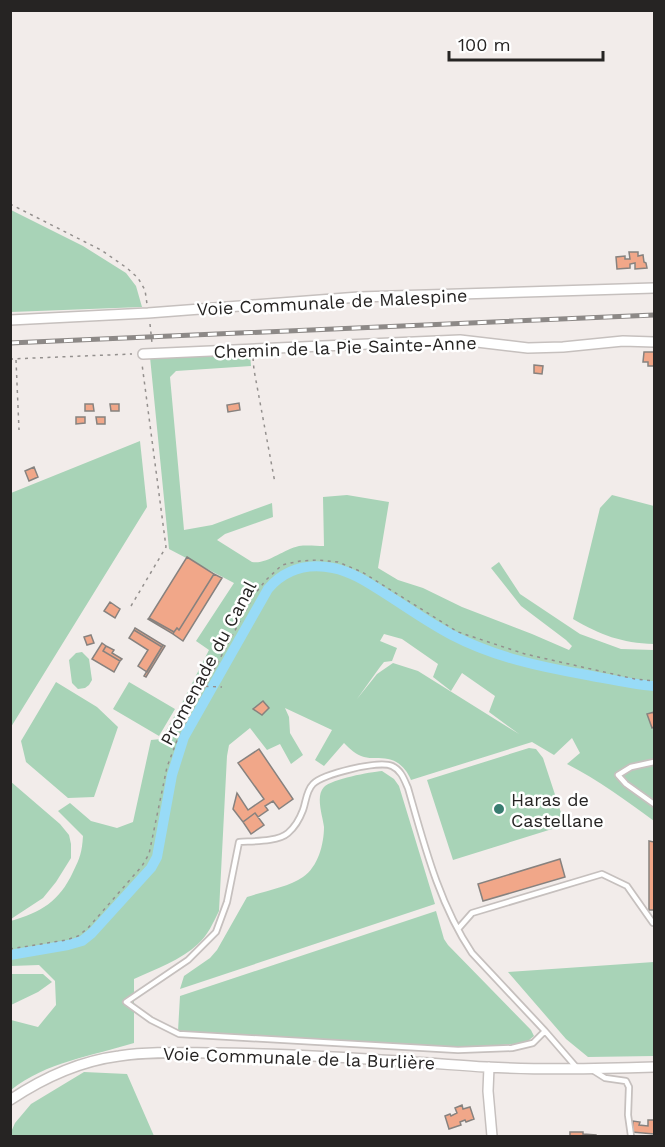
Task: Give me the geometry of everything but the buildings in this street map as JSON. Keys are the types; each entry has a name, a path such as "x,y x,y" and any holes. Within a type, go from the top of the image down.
{"street":[{"name":"Voie Communale de Malespine","path":"10,320 148,313 359,297 654,288"},
{"name":"Chemin de la Pie Sainte-Anne","path":"143,354 460,340 528,348 563,347 623,340 654,342"},
{"name":"Voie Communale de la Burlière","path":"10,1100 61,1071 119,1056 153,1053 301,1055 525,1069 654,1067"},
{"path":"489,1067 488,1091 492,1137"}],"lane":[{"path":"654,762 631,767 618,775 626,784 654,804"},
{"path":"545,1031 533,1043 523,1046 458,1050 179,1034 151,1020 126,1002 188,960 216,932 227,902 239,842 275,839 286,835 294,827 302,812 313,784 321,779 362,766 389,765 396,768 404,778 440,890 472,953 545,1031 577,1068"},
{"path":"458,929 472,913 602,874 627,886 654,922"},
{"path":"590,1068 605,1078 626,1082 629,1087 628,1115 631,1137"}],"path":[{"path":"10,204 101,250 127,267 138,278 145,290 153,344 143,354 141,366 166,547 131,606"},
{"path":"257,349 253,357 254,370 275,483"},
{"path":"10,359 143,354"},
{"path":"16,359 19,430"},
{"name":"Promenade du Canal","path":"10,949 78,936 88,928 142,866 149,854 168,767 179,735 254,596 266,580 282,565 318,560 339,562 362,572 458,632 525,654 635,679 654,681"},
{"path":"198,686 222,687"}],"green space":[{"path":"11,210 83,246 126,273 136,286 142,307 11,312"},
{"path":"250,353 251,366 176,371 170,377 184,530 212,525 272,503 273,517 225,534 217,540 252,562 257,562 299,546 324,546 323,497 347,495 389,502 378,568 398,580 423,588 462,607 569,650 572,646 566,640 521,606 491,568 499,562 520,594 580,634 621,649 654,650 654,821 623,798 567,764 580,753 572,738 554,755 532,742 411,780 405,769 396,762 385,758 361,756 344,743 324,766 315,760 332,730 285,708 289,717 290,733 303,755 291,764 280,744 267,750 250,728 229,745 219,911 205,937 191,950 168,964 134,979 134,1043 54,1066 25,1080 11,1090 11,1020 38,1027 56,1005 55,981 39,965 11,966 11,921 31,914 55,898 68,882 77,863 83,836 58,811 70,803 91,821 117,828 133,822 151,740 161,739 181,705 209,650 196,641 234,583 169,549 150,357","holes":["384,634 402,639 438,664 433,677 451,691 462,673 495,696 489,712 519,734 418,671 393,663 377,674 357,699 384,662 392,661 397,648 380,641"]},
{"path":"140,441 147,507 11,727 11,493"},
{"path":"612,495 654,506 654,644 631,642 612,637 573,619 600,508"},
{"path":"82,652 89,659 92,680 85,688 78,689 72,683 69,660 76,653"},
{"path":"56,682 97,707 118,727 94,797 68,798 26,762 21,741"},
{"path":"129,682 175,709 159,736 113,709"},
{"path":"529,748 536,749 543,758 565,825 453,860 427,780"},
{"path":"382,771 394,779 399,786 435,904 180,989 184,976 210,958 217,950 247,897 291,884 313,867 323,841 324,827 320,796 324,787 360,774"},
{"path":"10,781 60,824 69,835 71,844 71,858 56,882 43,898 11,919"},
{"path":"436,911 448,945 531,1030 534,1036 528,1041 519,1044 459,1047 178,1031 180,996"},
{"path":"654,962 654,1056 588,1057 566,1039 508,972"},
{"path":"11,974 43,974 52,982 38,992 11,1005"},
{"path":"84,1072 127,1074 154,1136 11,1136 15,1123 31,1104"}],"waterway":[{"path":"10,955 82,941 151,868 157,857 172,775 184,737 268,589 289,572 314,566 340,570 367,582 443,630 484,649 552,668 654,686"}],"railway":[{"path":"10,343 654,315"}],"place":[{"name":"Haras de Castellane","path":"499,809"}]}
